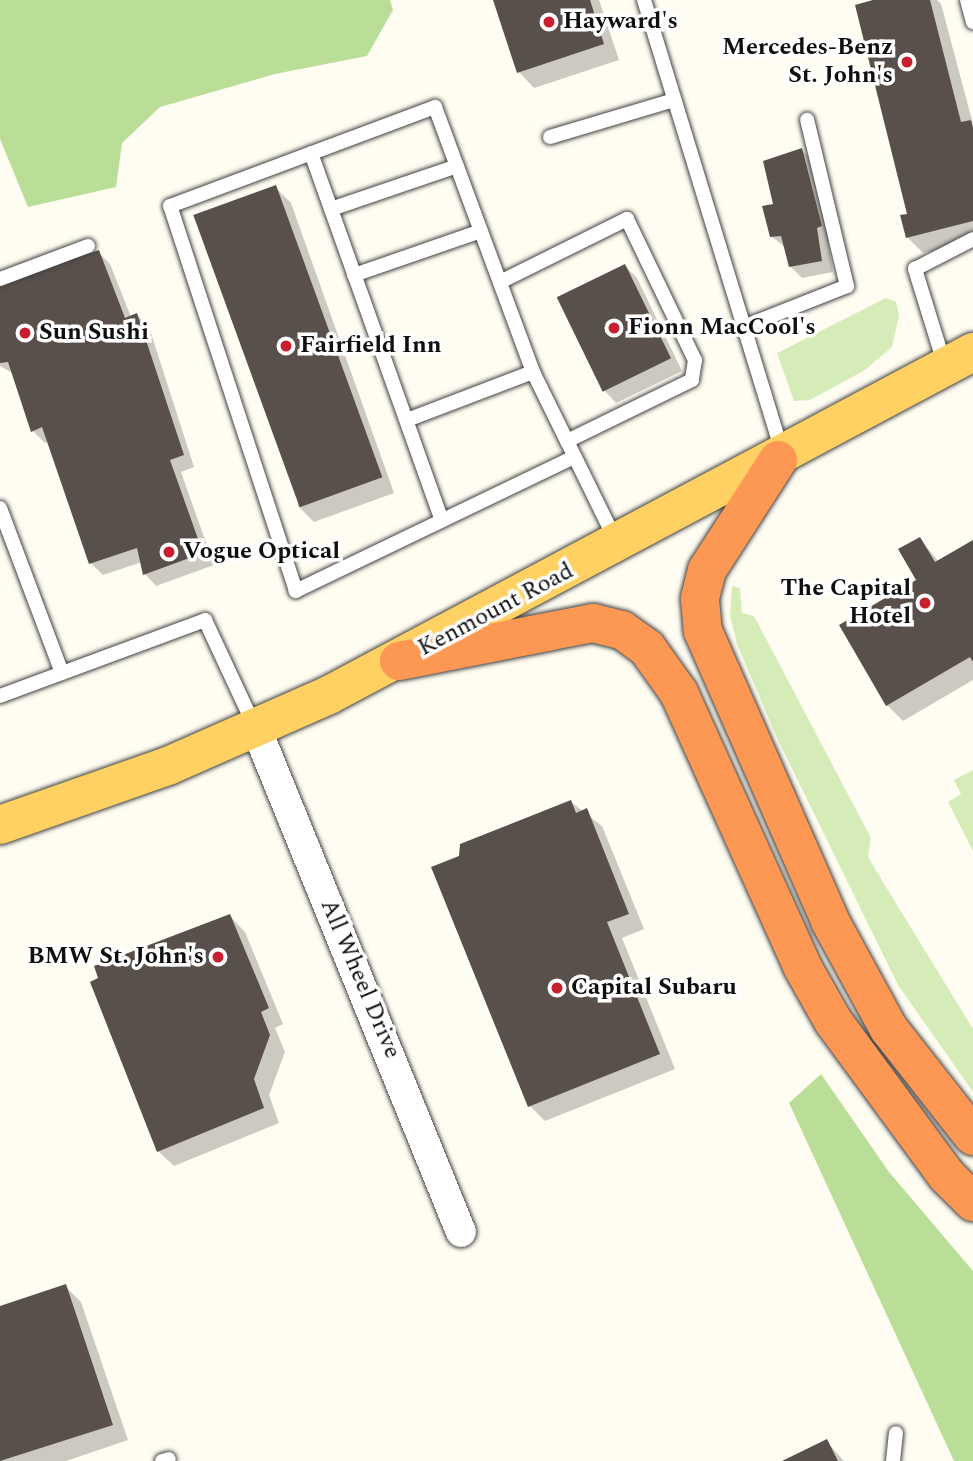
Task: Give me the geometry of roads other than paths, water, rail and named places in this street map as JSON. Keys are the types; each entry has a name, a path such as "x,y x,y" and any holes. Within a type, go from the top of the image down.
{"highway":[{"path":"781,458 707,570 700,599 703,631 830,921 890,1029 973,1136"},
{"path":"399,661 593,623 622,630 647,648 679,693 802,966 833,1021 947,1176 973,1202"}],"main road":[{"name":"Kenmount Road","path":"0,825 169,766 399,661 959,360"}],"street":[{"name":"All Wheel Drive","path":"256,728 461,1232"}],"lane":[{"path":"644,0 781,458"},
{"path":"967,0 973,22"},
{"path":"550,136 674,100"},
{"path":"575,457 296,591 170,206 435,107 533,372 566,441 575,457 618,545"},
{"path":"741,328 847,286 807,120"},
{"path":"311,153 443,520"},
{"path":"331,209 457,166"},
{"path":"500,282 627,219 695,360 692,380 566,441"},
{"path":"354,275 481,231"},
{"path":"959,360 915,269 973,239"},
{"path":"0,279 88,246"},
{"path":"407,420 533,372"},
{"path":"0,508 62,673"},
{"path":"0,696 205,620 256,728"},
{"path":"892,1461 896,1433"}],"place":[{"name":"Hayward's","path":"549,22"},
{"name":"Mercedes-Benz St. John's","path":"907,62"},
{"name":"Fionn MacCool's","path":"614,328"},
{"name":"Sun Sushi","path":"25,333"},
{"name":"Fairfield Inn","path":"286,346"},
{"name":"Vogue Optical","path":"169,552"},
{"name":"The Capital Hotel","path":"925,603"},
{"name":"BMW St. John's","path":"218,957"},
{"name":"Capital Subaru","path":"557,988"}]}
